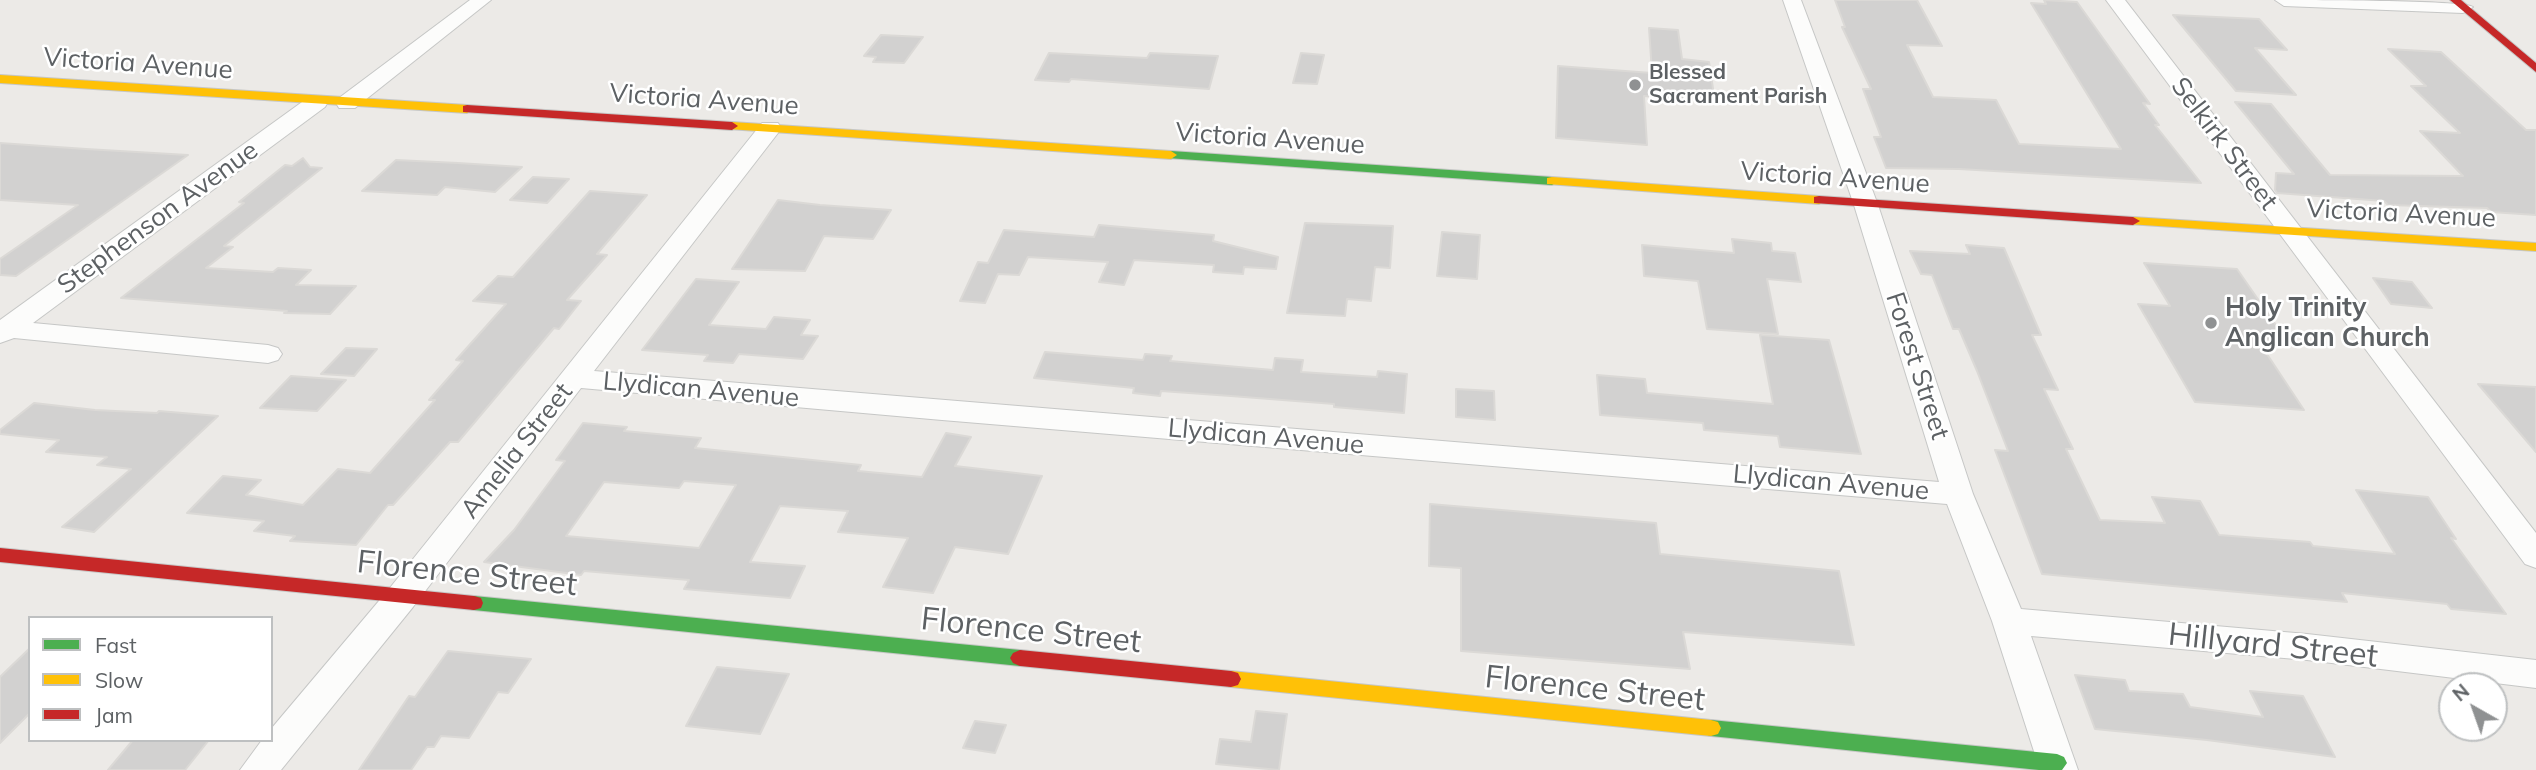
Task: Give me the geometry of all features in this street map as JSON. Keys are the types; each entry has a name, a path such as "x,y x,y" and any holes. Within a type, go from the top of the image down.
{"street":[{"path":"347,103 482,0"},
{"name":"Forest Street","path":"1792,0 1866,205 1958,494 2009,621 2058,767"},
{"name":"Selkirk Street","path":"2115,0 2536,556"},
{"path":"2284,0 2459,4 2536,69"},
{"name":"Victoria Avenue","path":"0,79 317,102 770,128 1866,205 2536,247"},
{"name":"Stephenson Avenue","path":"3,331 317,102"},
{"name":"Amelia Street","path":"259,770 401,598 770,128"},
{"path":"3,331 268,354"},
{"name":"Llydican Avenue","path":"574,378 929,410 1958,494"},
{"name":"Florence Street","path":"0,555 2058,767"},
{"name":"Hillyard Street","path":"2009,621 2307,647 2536,674"}],"building":[{"path":"1835,0 1917,0 1942,46 1907,45 1933,97 1996,100 2019,144 2121,149 2031,3 2046,4 2044,0 2077,2 2150,104 2143,103 2159,125 2155,125 2201,183 1959,169 1886,168 1874,137 1881,137 1863,89 1871,89 1842,27 1845,27"},
{"path":"2173,15 2259,19 2287,50 2255,48 2296,95 2236,91"},
{"name":"Blessed Sacrament Parish","path":"1649,28 1678,30 1682,59 1709,62 1715,102 1644,96 1647,145 1556,138 1558,66 1652,73"},
{"path":"881,35 923,37 904,63 873,62 876,57 864,56"},
{"path":"2388,49 2441,52 2526,130 2536,130 2536,215 2491,212 2487,208 2388,205 2384,201 2277,193 2276,173 2294,174 2235,102 2271,104 2330,175 2463,176 2420,131 2460,133 2411,86 2426,86"},
{"path":"1049,53 1147,58 1150,53 1218,56 1209,89 1071,79 1069,82 1035,80"},
{"path":"1301,53 1324,55 1317,84 1293,83"},
{"path":"0,143 188,155 16,276 0,275 0,259 78,205 0,200"},
{"path":"303,158 310,167 322,168 224,246 233,247 206,268 273,272 278,268 311,270 296,285 356,286 330,314 284,313 287,311 121,298 244,203 239,202 285,165 292,166"},
{"path":"396,160 522,167 495,192 445,187 437,195 362,191"},
{"path":"533,177 569,179 547,203 510,200"},
{"path":"590,191 647,195 597,254 607,255 567,300 581,301 559,329 554,328 458,442 450,442 393,505 388,505 356,545 290,541 295,536 254,531 264,521 187,513 223,476 261,480 246,495 303,505 338,469 370,473 435,400 429,400 463,361 456,360 506,304 473,301 498,276 513,277"},
{"path":"778,200 891,210 873,239 824,236 805,271 732,269"},
{"path":"1305,223 1393,226 1390,268 1375,267 1371,301 1347,299 1345,316 1287,313"},
{"path":"1099,225 1214,235 1213,241 1278,257 1276,269 1244,267 1243,274 1213,272 1214,265 1134,260 1124,285 1099,282 1108,262 1028,257 1019,275 998,274 985,303 960,301 978,262 988,263 1004,230 1094,237"},
{"path":"1442,232 1480,235 1477,279 1437,276"},
{"path":"1732,239 1771,243 1772,251 1795,253 1801,282 1767,279 1778,334 1707,329 1698,281 1644,276 1642,245 1734,253"},
{"path":"1966,245 2004,248 2041,335 2032,335 2058,390 2044,389 2073,449 2066,449 2100,520 2165,523 2152,497 2200,501 2219,535 2310,542 2313,546 2395,554 2356,490 2428,497 2456,539 2451,538 2506,614 2451,609 2447,604 2342,593 2347,602 2042,574 1995,450 2008,451 1977,371 1959,329 1953,329 1932,275 1921,274 1910,251 1970,254"},
{"name":"Holy Trinity Anglican Church","path":"2144,263 2237,269 2287,341 2257,339 2304,410 2195,402 2138,304 2170,306"},
{"path":"2373,278 2412,282 2432,308 2391,304"},
{"path":"696,279 739,282 709,325 766,329 774,317 810,320 801,335 818,336 803,359 739,354 733,363 704,361 708,355 642,350"},
{"path":"1760,335 1829,340 1861,454 1780,447 1778,436 1704,430 1703,423 1600,415 1597,375 1645,379 1647,393 1773,404"},
{"path":"346,348 377,349 354,376 321,374"},
{"path":"1045,352 1143,360 1145,354 1172,356 1170,361 1273,370 1275,358 1303,360 1301,372 1377,377 1378,371 1407,374 1404,413 1334,407 1334,404 1161,391 1160,396 1133,393 1134,388 1034,378"},
{"path":"291,376 346,380 317,411 260,408"},
{"path":"2478,384 2536,387 2536,452"},
{"path":"1456,389 1494,391 1495,420 1456,417"},
{"path":"34,403 95,410 159,411 218,416 94,532 62,527 131,469 97,465 107,457 46,452 59,440 0,434 0,430"},
{"path":"583,423 627,427 624,431 701,438 695,448 861,465 858,471 922,477 946,433 971,437 955,466 1042,476 1008,554 955,547 933,593 883,587 908,538 838,532 848,511 780,506 750,562 805,566 790,598 684,589 689,580 584,571 581,575 484,562 514,530 565,461 556,460","holes":["684,481 736,485 699,548 566,536 604,482 679,488"]},
{"path":"1430,504 1656,523 1660,554 1839,571 1854,645 1683,632 1690,669 1461,651 1461,568 1429,566"},
{"path":"28,650 28,715 0,743 0,677"},
{"path":"448,651 531,659 508,693 498,692 469,738 441,736 434,747 427,747 411,770 359,770 409,696 415,697"},
{"path":"717,667 789,674 760,734 686,726"},
{"path":"2075,675 2125,680 2129,691 2183,694 2190,707 2263,717 2250,691 2303,696 2335,757 2095,729"},
{"path":"1256,711 1287,714 1279,770 1216,764 1220,739 1251,742"},
{"path":"975,721 1006,725 995,753 963,748"},
{"path":"131,742 207,742 185,770 108,770"}],"traffic: fast":[{"path":"1171,155 1552,181"},
{"path":"474,603 1020,658"},
{"path":"1711,728 2057,763"}],"traffic: slow":[{"path":"0,79 467,109"},
{"path":"732,126 1171,155"},
{"path":"1552,181 1819,200"},
{"path":"2133,221 2536,247"},
{"path":"1231,679 1711,728"}],"traffic: jam":[{"path":"2455,0 2536,69"},
{"path":"467,109 732,126"},
{"path":"1819,200 2133,221"},
{"path":"0,555 474,603"},
{"path":"1020,658 1231,679"}],"place":[{"name":"Blessed Sacrament Parish","path":"1635,85"},
{"name":"Holy Trinity Anglican Church","path":"2211,323"}]}
